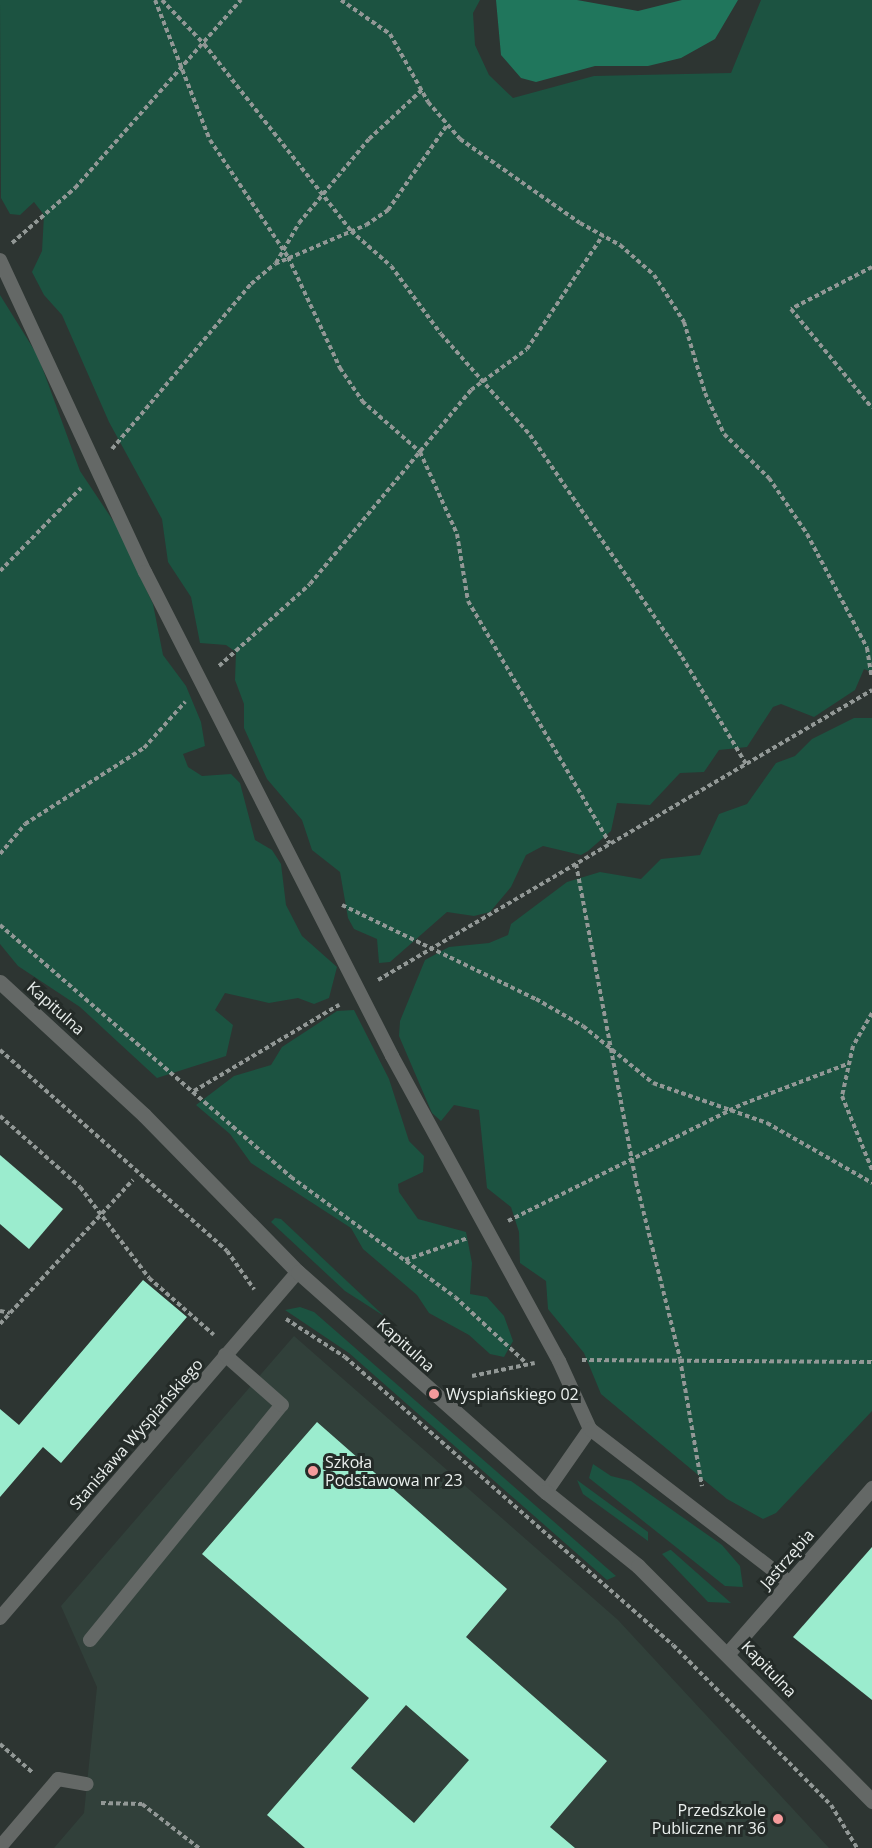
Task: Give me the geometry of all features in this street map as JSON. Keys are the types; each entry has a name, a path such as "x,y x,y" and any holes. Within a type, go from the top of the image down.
{"street":[{"name":"Kapitulna","path":"0,982 127,1100 298,1272 546,1492 638,1566 729,1652 872,1801"},
{"name":"Jastrzębia","path":"729,1652 872,1488"}],"lane":[{"path":"0,260 97,468 202,683 360,992 559,1361 590,1429 790,1583"},
{"name":"Stanisława Wyspiańskiego","path":"0,1618 298,1272"},
{"path":"90,1640 282,1405 227,1352"},
{"path":"546,1492 590,1429"},
{"path":"0,1846 58,1779 87,1784"}],"path":[{"path":"155,0 184,67 210,140 284,249 340,368 362,401 420,452 457,534 468,601 610,844"},
{"path":"162,0 204,44 351,231 391,267 530,435 682,657 746,764"},
{"path":"9,246 75,188 241,0"},
{"path":"341,0 390,33 422,90 447,125 503,170 603,235 654,275 684,322 705,393 724,434 769,478 807,534 867,648 872,678"},
{"path":"275,264 322,195 369,139 422,90"},
{"path":"0,571 97,468 153,396 251,284 275,264 351,231 388,210 447,125"},
{"path":"0,854 25,825 144,748 202,683 310,584 420,452 483,381 527,349 603,235"},
{"path":"872,267 791,309 872,408"},
{"path":"194,1091 872,690"},
{"path":"576,864 632,1159 680,1359 703,1493"},
{"path":"308,890 379,921 430,950 536,999 583,1026 610,1052 652,1083 730,1111 816,1147 872,1183"},
{"path":"0,925 291,1177 455,1297 526,1363"},
{"path":"872,1013 850,1062 842,1096 872,1170"},
{"path":"0,1050 227,1251 269,1304 345,1357 673,1645 831,1805 857,1848"},
{"path":"405,1260 488,1231 730,1111 850,1062"},
{"path":"0,1116 80,1187 149,1278 227,1352"},
{"path":"0,1324 133,1180"},
{"path":"0,1311 10,1313"},
{"path":"472,1377 526,1363 559,1361 680,1359 872,1362"}],"shaded area":[{"path":"0,0 480,0 473,13 475,45 489,75 513,98 594,76 731,73 761,0 872,0 872,672 864,669 855,690 814,717 781,704 773,707 747,747 719,750 704,772 680,773 650,805 617,803 611,831 588,851 581,855 543,846 526,855 511,887 490,912 474,916 447,912 390,962 379,963 377,939 354,929 348,918 340,872 312,850 302,820 267,779 244,728 244,704 235,680 236,652 226,645 200,643 191,597 168,562 162,519 109,422 62,315 44,295 32,272 42,251 44,215 34,202 20,215 10,214 1,198"},
{"path":"496,0 577,0 638,11 682,0 738,0 715,39 681,58 648,66 595,66 536,82 521,78 501,55"},
{"path":"0,295 38,356 80,471 116,525 153,604 163,655 186,686 201,722 205,746 183,754 188,767 202,776 231,774 240,783 255,840 272,850 281,864 286,905 302,936 337,967 329,998 314,1004 298,998 269,1003 225,993 215,1010 233,1025 226,1056 157,1078 80,1007 18,966 0,944"},
{"path":"854,718 872,718 872,1411 776,1513 763,1519 727,1499 601,1394 584,1353 548,1309 546,1281 520,1263 519,1232 511,1207 487,1188 479,1110 454,1105 441,1121 432,1113 399,1036 400,1021 425,960 449,947 489,943 508,935 511,924 567,882 600,872 641,879 661,859 700,855 719,814 747,804 776,763 795,756 812,739"},
{"path":"354,1010 389,1079 409,1141 424,1156 423,1172 398,1184 399,1192 418,1219 466,1232 472,1263 470,1294 487,1297 504,1316 513,1341 504,1357 490,1354 469,1335 429,1313 417,1295 363,1249 351,1228 251,1163 230,1134 196,1105 234,1076 271,1065 282,1047 337,1011"},
{"path":"275,1218 281,1219 384,1316 345,1291 271,1222"},
{"path":"300,1307 314,1312 616,1576 607,1580 349,1353 285,1310"},
{"name":"Szkoła Podstawowa nr 23","path":"294,1336 618,1620 829,1848 54,1848 84,1813 97,1687 61,1606"},
{"path":"593,1464 611,1476 631,1481 722,1545 740,1566 743,1587 725,1586 589,1478"},
{"path":"577,1480 648,1532 648,1541 583,1494"},
{"path":"671,1550 731,1603 708,1602 662,1554"}],"building":[{"path":"0,1155 63,1209 29,1249 0,1224"},
{"path":"143,1280 187,1317 61,1463 43,1447 0,1497 0,1409 19,1425"},
{"path":"317,1422 507,1589 466,1637 607,1761 550,1827 575,1848 305,1848 267,1815 369,1698 202,1554","holes":["406,1705 469,1760 414,1823 351,1768"]},
{"path":"872,1547 872,1700 793,1637"}],"place":[{"name":"Wyspiańskiego 02","path":"434,1394"},
{"name":"Szkoła Podstawowa nr 23","path":"313,1471"},
{"name":"Przedszkole Publiczne nr 36","path":"778,1819"}]}
